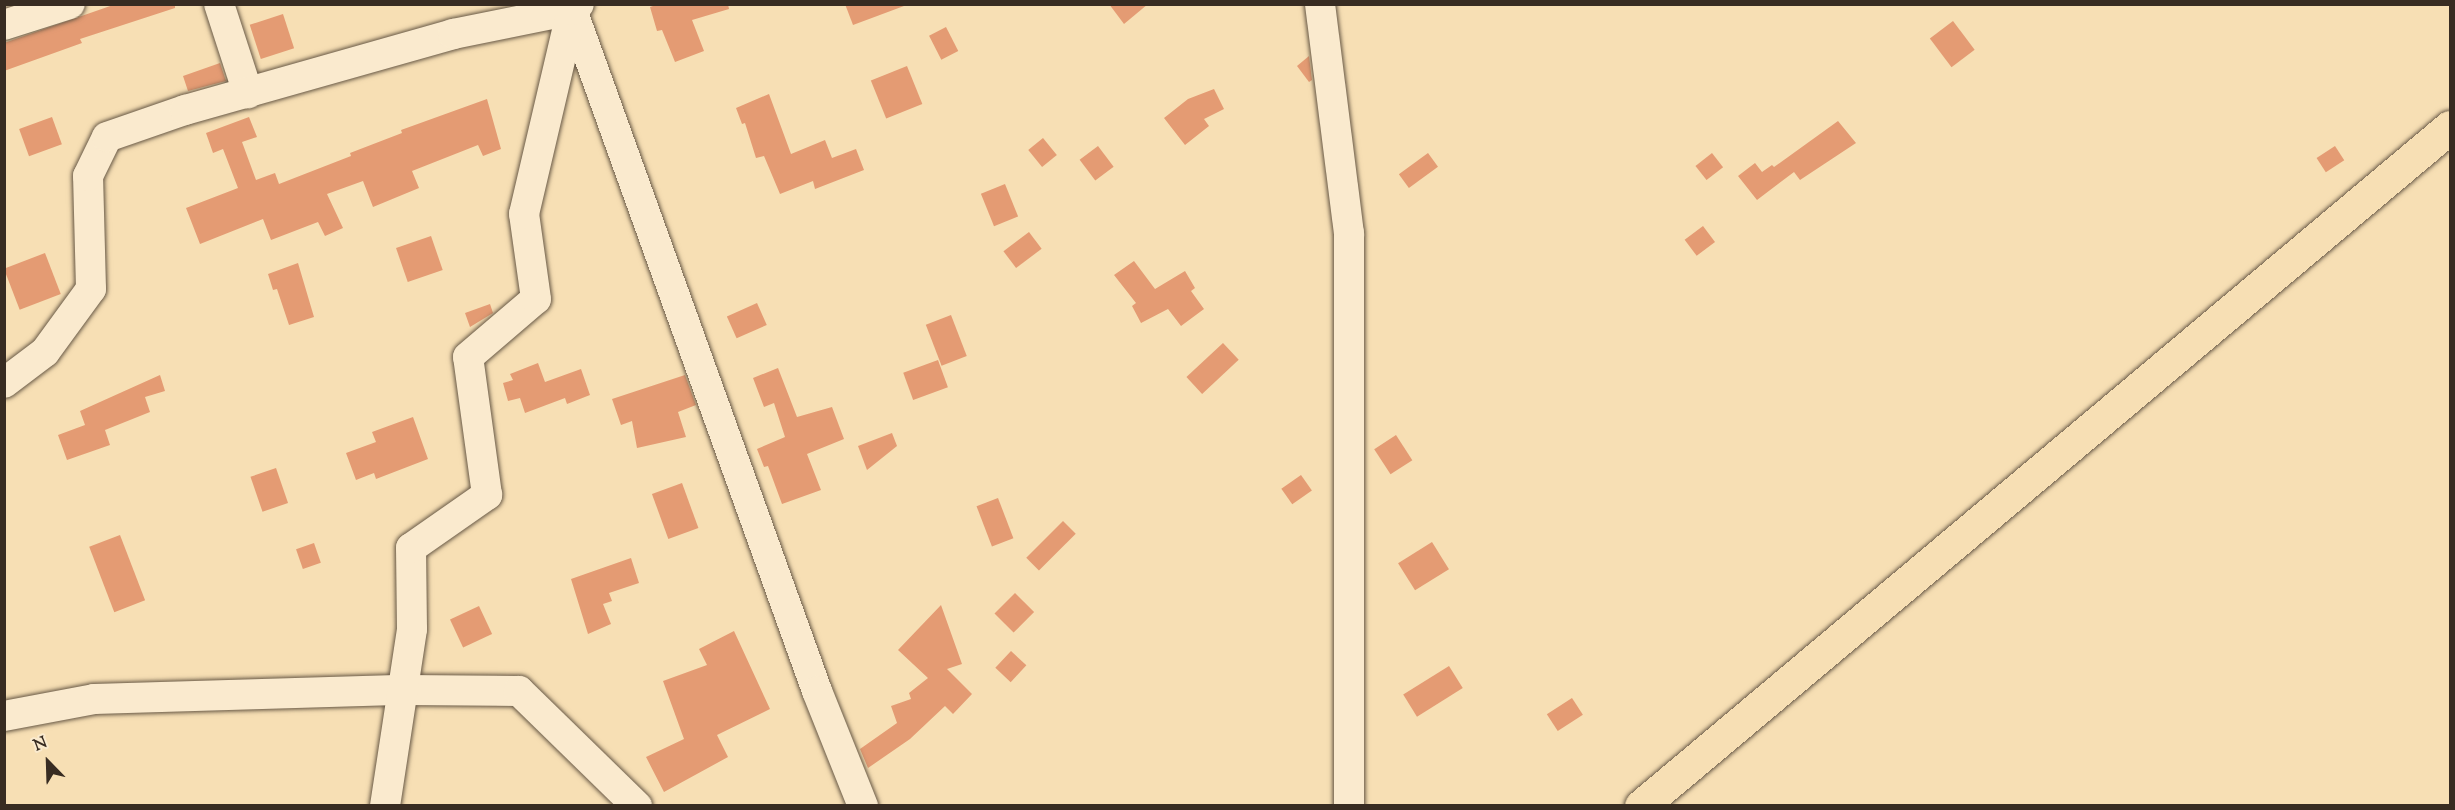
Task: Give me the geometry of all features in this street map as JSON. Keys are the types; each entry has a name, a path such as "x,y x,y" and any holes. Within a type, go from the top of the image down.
{"main road":[{"path":"1641,806 2451,128"}],"street":[{"path":"4,25 70,4"},
{"path":"219,4 248,93"},
{"path":"1320,4 1349,233 1349,806"},
{"path":"4,383 45,352 91,289 88,176 107,137 248,93 453,34 574,6"},
{"path":"385,806 405,690 412,629 411,548 487,495 468,357 536,298 524,214 574,6"},
{"path":"574,6 817,691 863,806"},
{"path":"4,716 94,699 405,690 519,692 638,806"}],"building":[{"path":"116,4 175,4 175,8 80,39 82,43 4,71 4,43"},
{"path":"659,4 728,4 729,9 692,20 704,51 675,62 662,30 657,31 650,7"},
{"path":"845,4 904,4 904,6 853,25"},
{"path":"1109,4 1148,4 1124,24"},
{"path":"283,14 294,48 261,59 250,25"},
{"path":"1953,21 1975,50 1952,67 1930,38"},
{"path":"946,27 958,51 941,60 929,36"},
{"path":"1309,56 1312,80 1309,82 1297,66"},
{"path":"220,63 226,81 188,91 183,76"},
{"path":"907,66 922,104 886,119 871,81"},
{"path":"1214,89 1224,109 1204,119 1209,126 1185,145 1164,118 1188,99"},
{"path":"769,94 791,154 825,140 832,158 856,149 864,170 815,189 813,181 780,194 764,156 756,158 745,123 742,124 736,108"},
{"path":"487,99 501,149 483,156 478,145 412,171 419,188 373,207 363,181 327,194 343,228 325,236 318,222 271,240 263,219 200,244 186,208 238,188 223,149 213,153 206,133 249,117 257,137 242,142 256,180 275,173 279,184 351,156 350,153 402,133 401,130"},
{"path":"52,117 62,144 29,156 19,129"},
{"path":"1838,121 1856,143 1800,180 1794,172 1757,200 1738,176 1755,163 1762,172 1772,165 1774,167"},
{"path":"1043,138 1057,155 1042,167 1028,150"},
{"path":"1098,146 1114,167 1095,181 1080,160"},
{"path":"2335,146 2344,160 2326,172 2317,158"},
{"path":"1428,153 1438,167 1409,188 1399,174"},
{"path":"1712,153 1723,167 1707,180 1695,166"},
{"path":"1005,184 1018,216 994,226 981,194"},
{"path":"1703,226 1715,242 1697,256 1685,240"},
{"path":"1029,232 1042,249 1016,268 1003,251"},
{"path":"431,236 443,270 408,282 396,248"},
{"path":"45,253 61,294 20,310 4,269"},
{"path":"1134,261 1155,289 1185,271 1195,288 1191,291 1204,309 1181,326 1168,309 1141,323 1132,306 1136,303 1114,275"},
{"path":"298,263 314,317 289,325 277,289 273,290 268,274"},
{"path":"757,303 767,325 737,338 727,316"},
{"path":"490,304 493,313 470,327 465,313"},
{"path":"951,315 967,356 942,366 926,325"},
{"path":"1223,343 1239,360 1202,394 1186,377"},
{"path":"938,360 948,387 913,400 903,373"},
{"path":"538,363 545,382 581,369 590,395 567,404 565,398 525,413 520,398 508,401 503,383 513,380 510,374"},
{"path":"778,368 797,417 832,407 844,439 807,454 821,490 782,504 768,466 764,467 757,449 785,437 774,403 764,407 753,378"},
{"path":"160,375 165,391 145,397 150,412 105,430 110,445 67,460 58,435 85,425 80,411"},
{"path":"685,375 696,405 678,412 686,437 637,448 632,421 621,425 612,399"},
{"path":"413,417 428,459 376,479 374,473 356,480 346,453 376,442 372,432"},
{"path":"892,433 897,446 867,470 858,446"},
{"path":"1396,435 1412,460 1391,474 1374,449"},
{"path":"276,468 288,503 263,512 250,477"},
{"path":"1301,475 1312,491 1292,504 1281,489"},
{"path":"682,483 698,528 668,539 652,494"},
{"path":"998,498 1013,538 992,546 977,506"},
{"path":"1063,521 1076,534 1039,570 1026,558"},
{"path":"120,535 145,600 114,612 89,547"},
{"path":"1432,542 1449,569 1415,590 1398,563"},
{"path":"314,543 321,563 303,569 296,549"},
{"path":"631,558 639,583 609,593 612,601 603,604 611,624 588,634 571,579"},
{"path":"1015,593 1034,612 1014,633 994,614"},
{"path":"941,605 962,664 947,669 972,694 953,714 945,706 910,739 868,768 860,749 897,723 891,706 911,699 909,693 928,678 898,650"},
{"path":"479,606 492,634 463,648 450,620"},
{"path":"734,631 770,709 717,735 728,757 664,792 646,757 684,739 663,681 707,665 699,649"},
{"path":"1011,651 1026,665 1011,682 995,668"},
{"path":"1449,666 1463,688 1417,717 1403,695"},
{"path":"1572,698 1583,715 1558,731 1547,714"}]}
